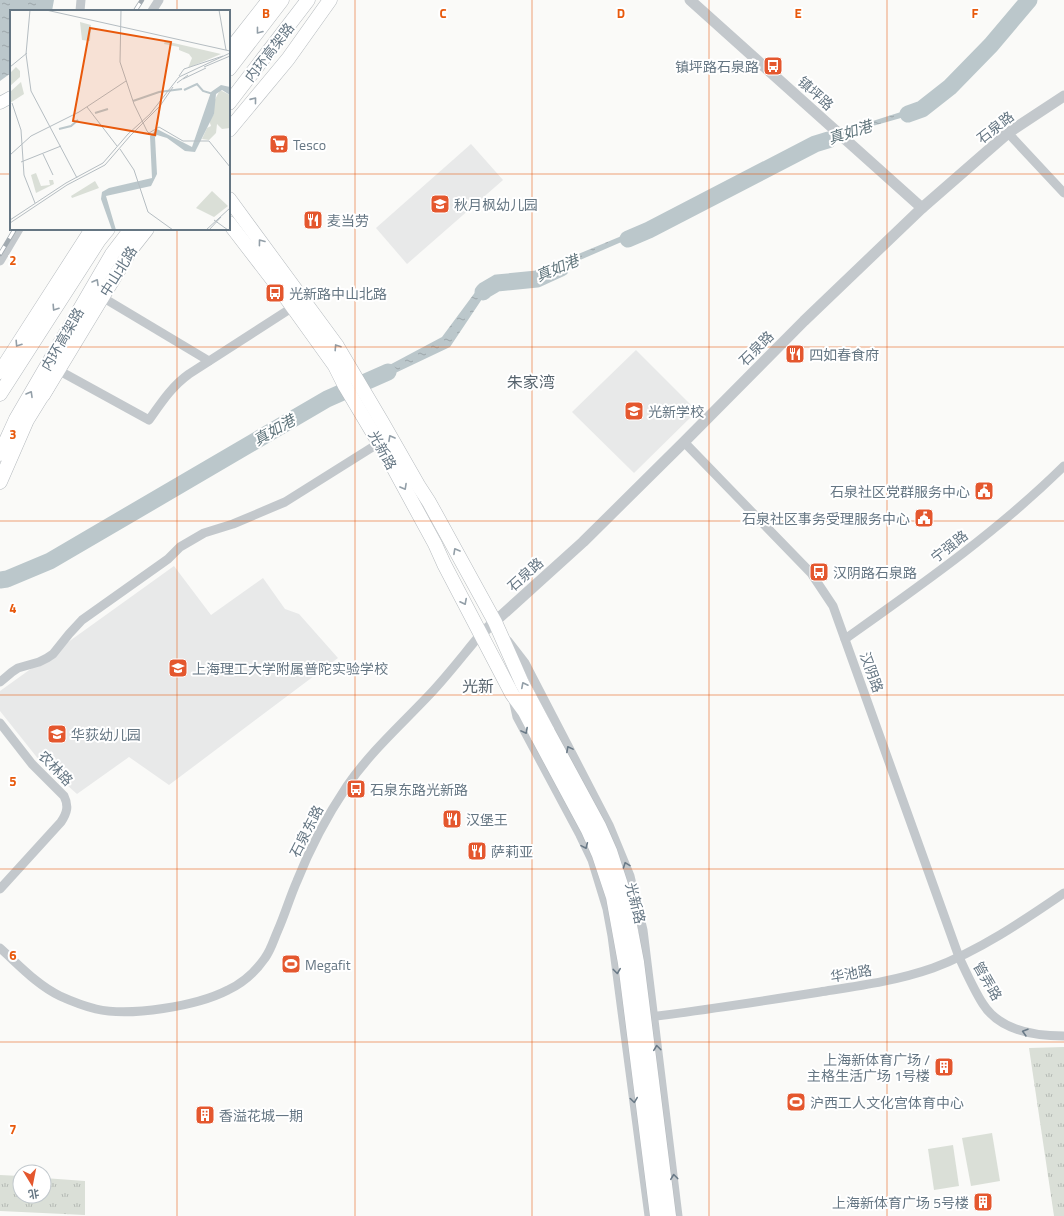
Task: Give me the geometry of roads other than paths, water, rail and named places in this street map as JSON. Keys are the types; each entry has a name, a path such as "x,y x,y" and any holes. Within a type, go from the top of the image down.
{"main road":[{"path":"230,50 269,0"},
{"name":"内环高架路","path":"230,68 282,0"},
{"name":"内环高架路","path":"230,102 308,0"},
{"path":"230,129 288,59 330,0"},
{"path":"0,103 10,98"},
{"name":"光新路","path":"230,200 337,346 352,383 377,426 429,502 495,622 543,734 588,830 607,877 613,897 625,963 657,1216"},
{"name":"光新路","path":"230,224 293,307 335,366 352,383"},
{"path":"0,372 91,230"},
{"name":"内环高架路","path":"0,394 99,240 107,230"},
{"name":"内环高架路","path":"0,454 16,419 100,274 112,254 131,230"},
{"name":"中山北路","path":"0,483 25,434 36,406 132,248 146,230"},
{"path":"0,483 27,420 48,386"},
{"name":"光新路","path":"377,426 379,443 435,544 480,635 512,694 543,734 599,826 610,851 624,894 637,962 669,1216"}],"street":[{"path":"80,10 82,0"},
{"path":"153,10 159,0"},
{"name":"镇坪路","path":"690,0 922,208"},
{"name":"石泉路","path":"480,635 583,542 804,321 922,208 1008,133 1064,96"},
{"path":"1008,133 1064,193"},
{"path":"0,261 18,230"},
{"path":"102,297 209,361"},
{"path":"58,370 149,420 170,390 179,381 293,307"},
{"name":"汉阴路","path":"684,442 811,573 833,606 958,957"},
{"path":"0,682 18,668 39,662 53,654 82,620 168,559 180,547 204,533 233,524 285,502 379,443"},
{"name":"宁强路","path":"845,639 939,572 1017,510 1064,466"},
{"name":"光新路","path":"495,622 524,663 609,825 630,876 643,930 678,1216"},
{"name":"石泉东路","path":"0,948 45,987 58,995 96,1009 118,1012 152,1010 186,1004 216,996 240,983 259,966 266,956 304,863 316,838 348,785 376,749 433,691 480,635"},
{"name":"光新路","path":"512,694 517,717 580,835 592,860 599,883 612,936 649,1216"},
{"name":"农林路","path":"0,722 32,764 64,796 68,808 66,815 61,822 0,889"},
{"name":"华池路","path":"623,1021 738,1005 874,983 918,973 958,957 996,937 1064,893"},
{"name":"管弄路","path":"958,957 983,1005 996,1019 1013,1028 1033,1034 1064,1036"}],"water":[{"path":"0,0 54,0 52,10 10,10 10,74 0,81"},
{"path":"1020,0 1027,0 994,48 952,90 922,112 855,131 807,148 649,230 541,277 504,283 484,296 450,347 370,385 365,378 442,337 479,287 496,277 535,272 648,225 804,143 929,103 950,87 991,46 998,30"}],"waterway":[{"name":"真如港","path":"908,114 922,109 950,87 991,45 1029,0"},
{"name":"真如港","path":"628,239 649,230 815,144 828,140"},
{"name":"真如港","path":"483,292 497,283 537,279 561,268"},
{"name":"真如港","path":"0,580 7,579 50,561 327,399 388,372"}],"railway":[{"path":"136,10 142,0"},
{"path":"0,254 14,230"}],"place":[{"name":"镇坪路石泉路","path":"773,66"},
{"name":"Tesco","path":"279,144"},
{"name":"秋月枫幼儿园","path":"440,204"},
{"name":"麦当劳","path":"313,220"},
{"name":"光新路中山北路","path":"275,293"},
{"name":"四如春食府","path":"795,354"},
{"name":"光新学校","path":"634,411"},
{"name":"石泉社区党群服务中心","path":"984,491"},
{"name":"石泉社区事务受理服务中心","path":"924,518"},
{"name":"汉阴路石泉路","path":"819,572"},
{"name":"上海理工大学附属普陀实验学校","path":"178,668"},
{"name":"华荻幼儿园","path":"57,734"},
{"name":"石泉东路光新路","path":"356,789"},
{"name":"汉堡王","path":"452,819"},
{"name":"萨莉亚","path":"477,851"},
{"name":"Megafit","path":"291,964"},
{"name":"上海新体育广场 / 主格生活广场 1号楼","path":"944,1067"},
{"name":"沪西工人文化宫体育中心","path":"796,1102"},
{"name":"香溢花城一期","path":"205,1115"},
{"name":"上海新体育广场 5号楼","path":"983,1202"}],"district":[{"name":"朱家湾","path":"531,382"},
{"name":"光新","path":"478,686"}]}
